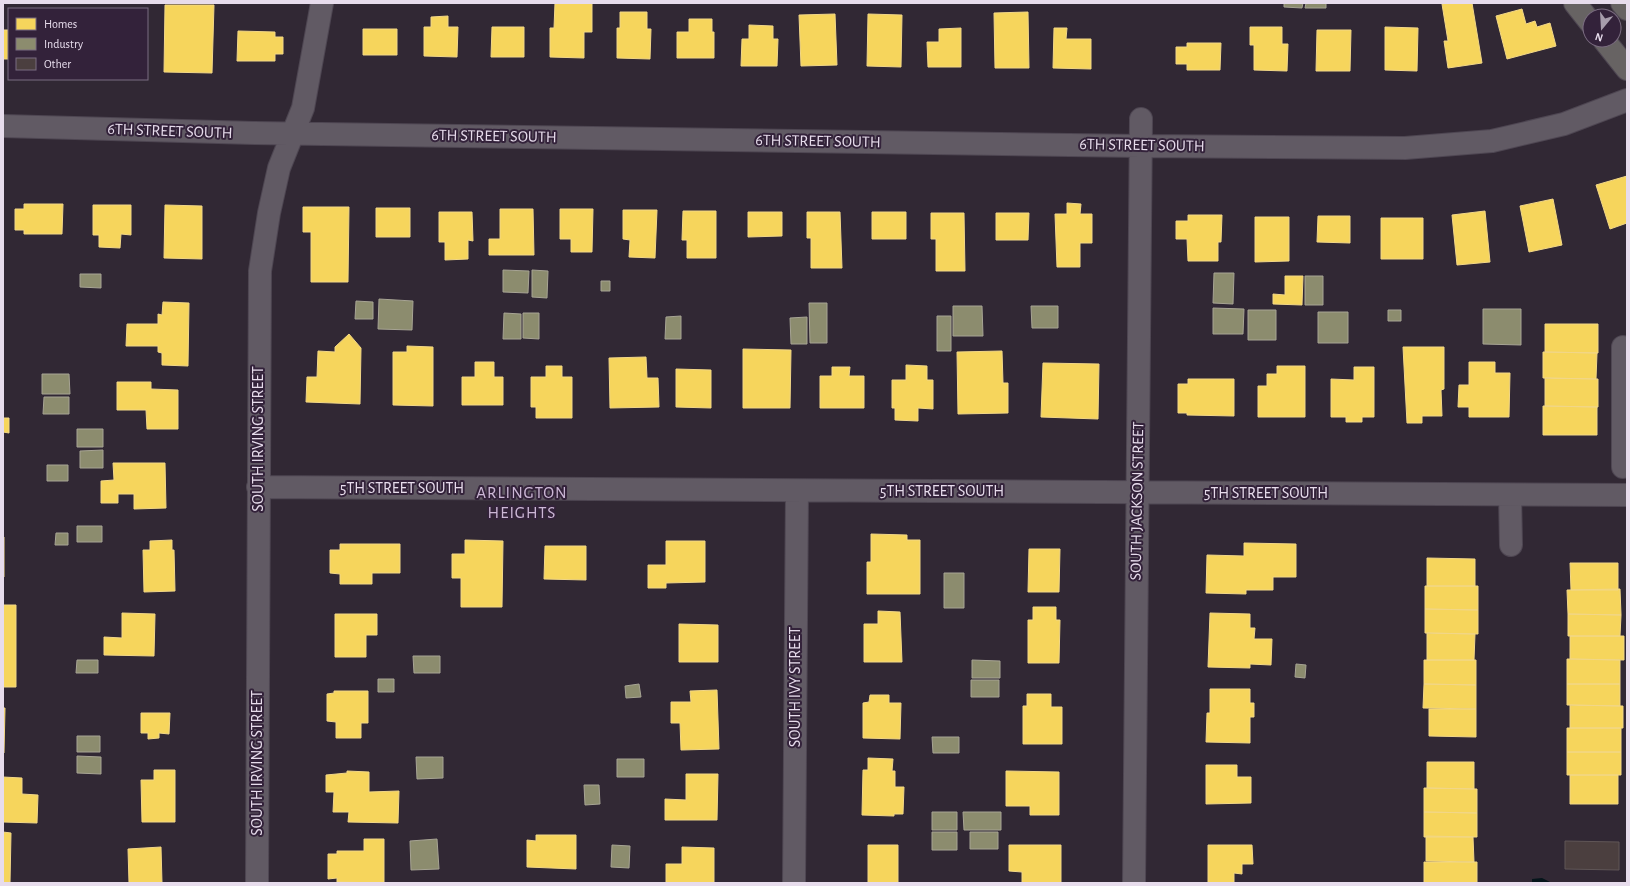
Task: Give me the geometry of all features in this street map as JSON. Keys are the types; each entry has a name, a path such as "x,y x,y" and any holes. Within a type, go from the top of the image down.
{"main road":[{"path":"1575,3 1582,12"},
{"path":"1622,3 1627,9"},
{"path":"1610,48 1627,69"}],"street":[{"name":"SOUTH IRVING STREET","path":"257,883 260,271 269,213 279,168 294,134 303,108 322,3"},
{"name":"6TH STREET SOUTH","path":"3,126 294,134 1140,146 1405,148 1492,141 1564,124 1627,100"},
{"name":"SOUTH JACKSON STREET","path":"1134,883 1141,119"},
{"path":"1622,347 1625,413 1623,467"},
{"name":"5TH STREET SOUTH","path":"258,487 1627,495"},
{"name":"SOUTH IVY STREET","path":"794,883 797,491"},
{"path":"1510,495 1511,544"}],"shaded area":[{"path":"1542,878 1552,883 1532,883 1532,879"}],"building: Homes":[{"path":"555,3 592,3 592,32 584,32 584,58 550,57 550,28 554,28"},
{"path":"1472,3 1482,63 1448,68 1444,41 1448,41 1442,4"},
{"path":"165,5 214,5 212,73 164,72"},
{"path":"1522,9 1526,24 1535,21 1537,27 1550,23 1556,46 1507,59 1496,16"},
{"path":"620,12 647,12 647,29 651,29 650,59 617,58 617,28 620,28"},
{"path":"1028,12 1029,68 995,68 994,13"},
{"path":"835,14 837,65 801,66 799,15"},
{"path":"868,14 902,15 901,67 867,66"},
{"path":"448,16 448,27 458,27 457,57 424,56 424,27 431,27 431,17"},
{"path":"689,19 712,19 712,32 714,32 714,58 677,58 677,32 689,32"},
{"path":"749,25 773,26 773,39 778,39 777,66 741,66 742,39 749,39"},
{"path":"492,27 524,27 524,57 491,57"},
{"path":"1250,27 1282,27 1282,44 1288,44 1287,71 1254,70 1254,45 1250,45"},
{"path":"1385,27 1418,28 1417,71 1385,70"},
{"path":"961,28 961,67 928,67 927,42 939,42 939,29"},
{"path":"1054,28 1067,28 1066,39 1091,39 1091,69 1053,68"},
{"path":"363,29 397,29 397,55 363,55"},
{"path":"3,30 8,30 8,59 3,59"},
{"path":"1317,30 1351,30 1350,71 1316,71"},
{"path":"238,31 275,32 275,37 283,37 283,54 275,54 275,61 237,61"},
{"path":"1187,43 1221,43 1220,70 1187,70 1187,64 1176,64 1176,47 1187,47"},
{"path":"1627,176 1627,223 1610,229 1596,185"},
{"path":"1553,199 1562,245 1529,252 1520,206"},
{"path":"1067,203 1081,204 1080,214 1092,214 1092,243 1080,243 1080,267 1057,267 1055,214 1067,214"},
{"path":"24,204 63,204 62,234 24,234 24,230 15,230 15,209 24,209"},
{"path":"93,205 131,205 131,235 121,234 120,248 99,247 99,235 93,235"},
{"path":"165,205 202,206 202,259 164,258"},
{"path":"303,207 349,207 348,282 311,282 311,232 303,232"},
{"path":"376,208 410,208 410,237 376,237"},
{"path":"500,209 533,209 534,255 489,255 489,239 500,239"},
{"path":"560,209 593,209 592,252 571,252 571,239 560,239"},
{"path":"623,210 657,210 655,258 629,257 630,240 623,239"},
{"path":"683,211 716,211 716,258 687,258 687,240 682,240"},
{"path":"1485,211 1490,262 1457,265 1452,215"},
{"path":"439,212 472,212 473,241 468,240 468,259 445,260 445,242 439,242"},
{"path":"748,212 782,212 782,236 748,237"},
{"path":"807,212 840,212 842,268 811,268 811,238 807,238"},
{"path":"872,212 906,212 906,239 872,239"},
{"path":"931,213 964,213 965,271 936,271 936,239 931,239"},
{"path":"996,213 1029,213 1028,240 996,240"},
{"path":"1188,215 1222,215 1221,242 1218,242 1218,261 1188,261 1187,239 1176,239 1176,221 1188,221"},
{"path":"1318,216 1350,216 1350,243 1317,242"},
{"path":"1255,217 1289,217 1289,261 1255,262"},
{"path":"1381,218 1423,218 1423,259 1381,259"},
{"path":"1285,276 1303,276 1302,305 1273,304 1273,294 1285,295"},
{"path":"163,302 189,303 188,366 162,365 162,353 158,352 158,346 126,346 127,324 158,324 158,314 162,315"},
{"path":"1545,324 1598,324 1598,353 1545,352"},
{"path":"349,334 361,348 360,404 306,402 307,377 317,377 318,351 335,352 335,347"},
{"path":"407,346 433,347 433,406 393,405 393,352 407,352"},
{"path":"1403,347 1444,347 1444,389 1441,390 1442,416 1422,416 1422,423 1407,423"},
{"path":"743,349 791,350 790,408 743,408"},
{"path":"1002,351 1003,383 1008,383 1008,413 958,414 957,352"},
{"path":"1543,352 1597,353 1596,379 1543,378"},
{"path":"646,357 647,378 658,378 659,407 610,408 609,358"},
{"path":"475,362 494,362 494,377 503,377 503,405 462,405 462,377 475,377"},
{"path":"1469,362 1495,362 1495,373 1510,373 1509,417 1469,417 1469,407 1458,407 1459,385 1469,385"},
{"path":"1043,363 1099,364 1098,419 1041,417"},
{"path":"906,365 927,366 927,380 933,380 933,409 918,408 918,421 895,420 895,408 892,408 892,380 906,380"},
{"path":"546,366 562,366 562,377 572,377 572,418 536,418 536,407 531,407 531,377 546,377"},
{"path":"1277,366 1305,366 1305,417 1258,417 1258,386 1267,386 1267,374 1277,374"},
{"path":"832,367 850,367 849,376 864,376 864,408 820,408 820,376 832,376"},
{"path":"1354,367 1374,367 1374,417 1362,417 1362,422 1346,422 1346,417 1331,417 1331,379 1354,380"},
{"path":"676,369 711,370 711,408 676,407"},
{"path":"1545,378 1598,379 1598,407 1545,406"},
{"path":"1188,379 1234,379 1234,416 1187,415 1187,413 1178,413 1178,384 1188,384"},
{"path":"117,382 151,382 151,389 178,390 178,429 147,429 146,410 117,410"},
{"path":"1543,406 1597,407 1597,435 1543,435"},
{"path":"3,418 9,418 9,433 3,432"},
{"path":"113,463 165,463 166,508 134,509 134,494 118,494 118,503 101,503 101,481 114,480"},
{"path":"871,534 907,535 907,540 920,540 920,594 867,594 867,562 871,562"},
{"path":"4,537 4,577 3,577"},
{"path":"172,540 172,550 174,550 175,591 144,592 143,550 150,550 150,541"},
{"path":"465,540 503,541 502,607 461,607 461,578 452,578 452,554 465,554"},
{"path":"666,541 705,541 705,582 666,583 666,588 648,588 648,565 666,565"},
{"path":"1244,543 1296,544 1296,577 1273,577 1273,590 1246,590 1246,594 1206,593 1207,555 1244,556"},
{"path":"340,544 400,544 400,573 372,573 372,584 340,584 340,574 330,573 330,550 340,550"},
{"path":"545,546 586,546 586,580 544,579"},
{"path":"1029,549 1060,549 1059,592 1028,592"},
{"path":"1427,558 1475,559 1475,586 1427,586"},
{"path":"1570,563 1618,563 1618,590 1571,590"},
{"path":"1425,586 1478,586 1478,610 1425,609"},
{"path":"1620,589 1621,615 1568,614 1567,590"},
{"path":"3,605 16,605 16,687 3,687"},
{"path":"1033,607 1056,607 1056,620 1060,620 1059,663 1028,663 1028,620 1033,620"},
{"path":"1425,609 1478,610 1478,634 1425,633"},
{"path":"878,611 900,612 902,662 864,662 864,624 878,624"},
{"path":"122,613 155,614 154,656 104,655 104,637 122,638"},
{"path":"1210,613 1250,614 1250,628 1255,628 1254,639 1272,639 1271,665 1250,664 1250,668 1208,667"},
{"path":"335,614 377,614 377,635 366,635 366,657 335,657"},
{"path":"1568,614 1621,615 1620,636 1568,636"},
{"path":"679,624 718,625 718,662 679,662"},
{"path":"1427,633 1475,634 1474,660 1427,660"},
{"path":"1570,636 1624,636 1624,660 1570,659"},
{"path":"1567,659 1620,660 1620,684 1567,684"},
{"path":"1424,660 1476,660 1476,685 1424,684"},
{"path":"1424,684 1476,685 1476,709 1423,708"},
{"path":"1567,684 1620,684 1620,706 1567,705"},
{"path":"1210,689 1250,689 1250,703 1254,703 1254,717 1250,717 1250,743 1206,742 1207,713 1210,713"},
{"path":"717,690 719,749 681,750 680,723 671,723 671,702 691,702 690,691"},
{"path":"334,691 368,691 368,723 361,723 361,738 336,738 336,722 327,721 327,694 334,693"},
{"path":"1027,694 1051,694 1051,707 1062,707 1062,744 1023,744 1023,706 1027,706"},
{"path":"870,695 889,695 889,703 901,703 900,739 863,738 863,703 869,702"},
{"path":"1570,705 1623,706 1623,728 1570,728"},
{"path":"3,708 5,708 4,753 3,753"},
{"path":"1429,709 1476,709 1476,737 1429,736"},
{"path":"141,713 170,713 169,734 159,733 159,738 148,739 148,733 141,733"},
{"path":"1567,728 1621,728 1621,752 1567,752"},
{"path":"1567,752 1621,752 1621,775 1567,775"},
{"path":"868,758 893,759 892,771 895,771 895,787 904,787 903,814 894,814 894,816 862,815 863,770 868,770"},
{"path":"1427,762 1474,762 1474,789 1427,788"},
{"path":"1206,765 1237,765 1237,777 1251,777 1251,803 1206,804"},
{"path":"154,770 175,770 175,822 142,822 141,780 154,780"},
{"path":"347,771 369,772 369,792 399,791 398,823 348,822 349,812 333,812 334,792 326,792 326,775 347,773"},
{"path":"1006,771 1059,772 1059,815 1030,815 1030,806 1006,806"},
{"path":"686,774 718,774 717,820 665,820 665,799 686,800"},
{"path":"1570,775 1618,775 1618,804 1570,804"},
{"path":"3,777 22,778 22,794 38,795 37,823 3,822"},
{"path":"1424,788 1477,789 1477,813 1424,812"},
{"path":"1424,812 1477,813 1477,837 1424,837"},
{"path":"3,832 11,833 10,883 3,883"},
{"path":"536,835 576,835 576,869 527,867 527,840 536,841"},
{"path":"1426,836 1473,837 1474,862 1426,861"},
{"path":"364,839 384,839 384,883 337,882 337,878 328,879 328,854 337,854 337,851 364,851"},
{"path":"868,845 898,845 898,883 868,883"},
{"path":"1009,845 1061,845 1061,883 1022,883 1022,872 1009,871"},
{"path":"1208,845 1252,845 1253,864 1242,864 1242,874 1234,873 1234,883 1208,883"},
{"path":"161,847 162,883 129,883 128,849"},
{"path":"682,847 714,848 714,883 666,883 666,864 682,864"},
{"path":"1424,862 1477,862 1477,883 1424,883"}],"building: Industry":[{"path":"1284,3 1303,3 1302,8 1284,7"},
{"path":"1306,3 1326,3 1326,8 1305,8"},
{"path":"503,270 529,271 528,293 503,292"},
{"path":"532,270 548,271 547,298 532,297"},
{"path":"1214,273 1234,273 1233,304 1213,303"},
{"path":"80,274 101,274 101,288 80,287"},
{"path":"1305,276 1323,276 1323,305 1305,305"},
{"path":"601,281 610,281 610,291 601,291"},
{"path":"379,299 413,301 412,330 378,329"},
{"path":"356,301 373,302 373,319 355,319"},
{"path":"809,303 827,303 827,343 810,343"},
{"path":"953,306 982,306 983,336 953,336"},
{"path":"1031,306 1058,306 1058,328 1032,328"},
{"path":"1213,308 1244,309 1243,334 1213,334"},
{"path":"1483,309 1521,309 1521,345 1483,344"},
{"path":"1248,310 1276,310 1276,340 1248,340"},
{"path":"1388,310 1401,310 1401,321 1388,321"},
{"path":"1318,312 1348,312 1348,343 1318,343"},
{"path":"504,313 521,314 521,339 503,339"},
{"path":"523,313 539,313 539,339 523,338"},
{"path":"681,316 681,339 665,339 666,317"},
{"path":"937,316 951,316 951,351 937,351"},
{"path":"807,317 807,344 791,344 790,318"},
{"path":"42,374 69,374 70,394 42,394"},
{"path":"44,397 69,397 69,414 43,414"},
{"path":"77,429 103,429 103,447 77,447"},
{"path":"103,450 103,468 80,468 80,451"},
{"path":"47,465 68,465 68,481 47,481"},
{"path":"77,526 102,526 102,542 77,542"},
{"path":"56,533 68,533 68,545 55,545"},
{"path":"944,573 964,573 964,608 944,608"},
{"path":"413,656 440,656 440,673 414,673"},
{"path":"77,660 98,660 98,673 76,673"},
{"path":"972,660 1000,661 1000,678 972,678"},
{"path":"1296,664 1306,665 1305,678 1295,677"},
{"path":"378,679 394,679 394,692 378,692"},
{"path":"971,680 999,680 999,697 971,697"},
{"path":"639,684 641,697 626,698 625,686"},
{"path":"77,736 100,736 100,752 77,752"},
{"path":"932,737 959,737 959,753 933,753"},
{"path":"77,756 101,757 101,774 77,773"},
{"path":"416,757 443,757 443,778 417,779"},
{"path":"617,759 644,759 644,777 617,777"},
{"path":"584,785 599,785 600,804 585,805"},
{"path":"932,812 957,812 957,830 932,830"},
{"path":"963,812 1001,812 1001,830 964,830"},
{"path":"932,832 957,832 957,850 932,850"},
{"path":"970,832 998,832 998,849 970,849"},
{"path":"437,839 439,869 411,870 410,841"},
{"path":"612,845 630,846 629,868 611,867"}],"building: Other":[{"path":"1565,841 1619,842 1619,870 1565,869"}],"district":[{"name":"ARLINGTON HEIGHTS","path":"522,502"}]}
